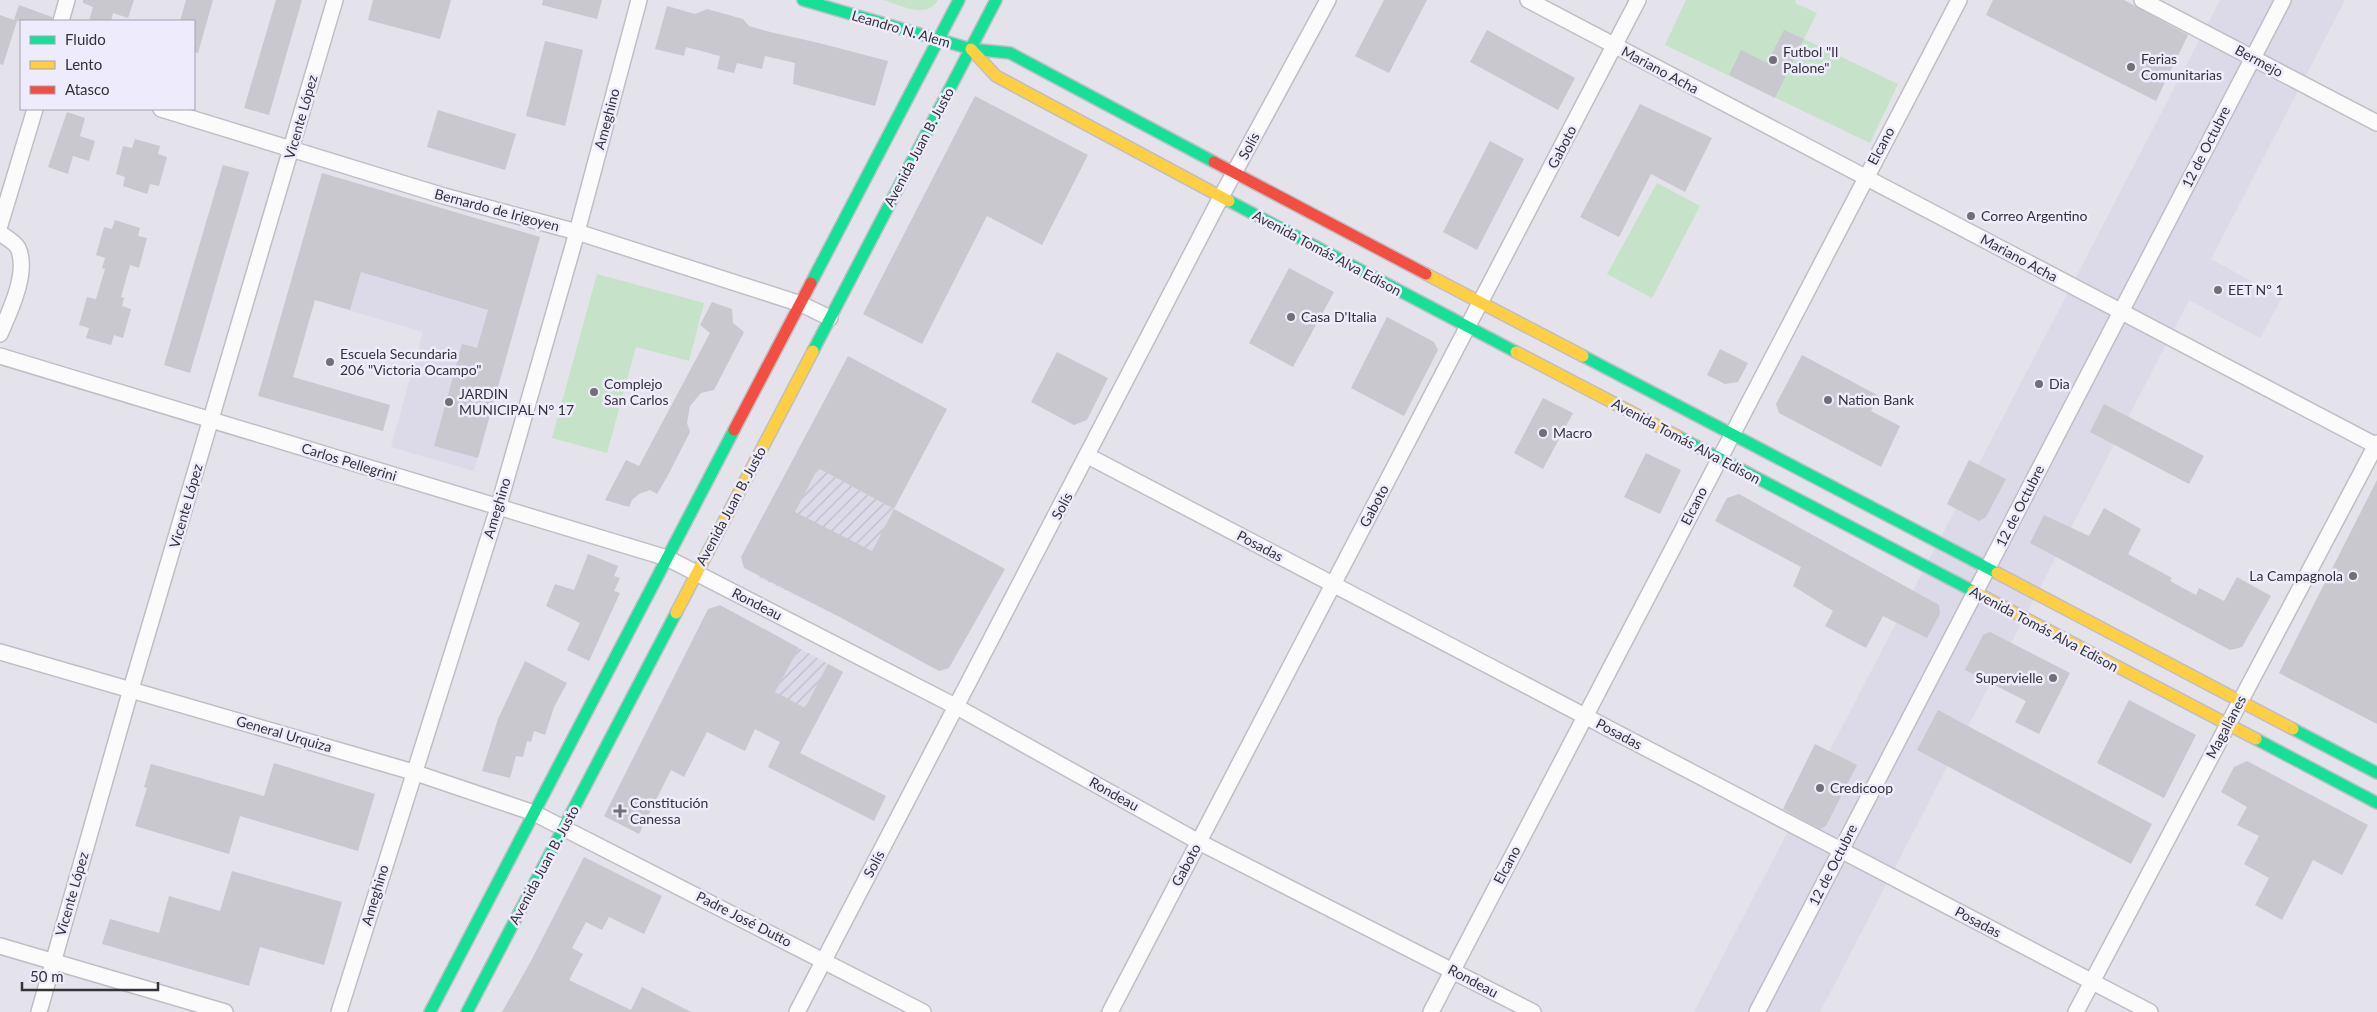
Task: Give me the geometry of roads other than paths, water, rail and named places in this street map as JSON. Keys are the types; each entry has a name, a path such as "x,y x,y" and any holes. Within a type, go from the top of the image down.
{"main road":[{"name":"Leandro N. Alem","path":"803,0 971,49 1010,53"},
{"path":"430,1012 959,0"},
{"name":"Avenida Juan B. Justo","path":"467,1012 996,0"},
{"name":"Avenida Tomás Alva Edison","path":"971,49 996,76 1221,197 2377,803"},
{"name":"Avenida Tomás Alva Edison","path":"1010,53 1234,173 2377,773"}],"street":[{"path":"61,20 67,0"},
{"name":"Vicente López","path":"39,1012 131,689 335,0"},
{"name":"Ameghino","path":"339,1012 413,772 498,508 577,232 639,0"},
{"name":"Solís","path":"797,1012 1088,456 1221,197 1328,0"},
{"name":"Mariano Acha","path":"1528,0 2377,445"},
{"name":"Gaboto","path":"1110,1012 1638,0"},
{"name":"Elcano","path":"1430,1012 1959,0"},
{"name":"Bermejo","path":"2142,0 2377,123"},
{"name":"12 de Octubre","path":"1757,1012 2282,0"},
{"path":"0,225 34,110"},
{"name":"Bernardo de Irigoyen","path":"164,110 444,196 577,232 800,304 830,318"},
{"path":"0,233 17,246 22,263 13,302 0,334"},
{"name":"Carlos Pellegrini","path":"0,356 668,558 696,573"},
{"name":"Magallanes","path":"2076,1012 2377,445"},
{"name":"Posadas","path":"1088,456 2150,1012"},
{"name":"Rondeau","path":"696,573 956,707 1199,842 1533,1012"},
{"name":"General Urquiza","path":"0,652 413,772 534,813 564,827"},
{"name":"Padre José Dutto","path":"564,827 923,1012"},
{"path":"0,946 225,1012"}],"place":[{"name":"Futbol \"Il Palone\"","path":"1773,60"},
{"name":"Ferias Comunitarias","path":"2131,67"},
{"name":"Correo Argentino","path":"1971,216"},
{"name":"EET Nº 1","path":"2218,290"},
{"name":"Casa D'Italia","path":"1291,317"},
{"name":"Escuela Secundaria 206 \"Victoria Ocampo\"","path":"330,362"},
{"name":"Dia","path":"2039,384"},
{"name":"Complejo San Carlos","path":"594,392"},
{"name":"Nation Bank","path":"1828,400"},
{"name":"JARDIN MUNICIPAL N° 17","path":"449,402"},
{"name":"Macro","path":"1543,433"},
{"name":"La Campagnola","path":"2353,576"},
{"name":"Supervielle","path":"2053,678"},
{"name":"Credicoop","path":"1820,788"},
{"name":"Constitución Canessa","path":"620,811"}]}
